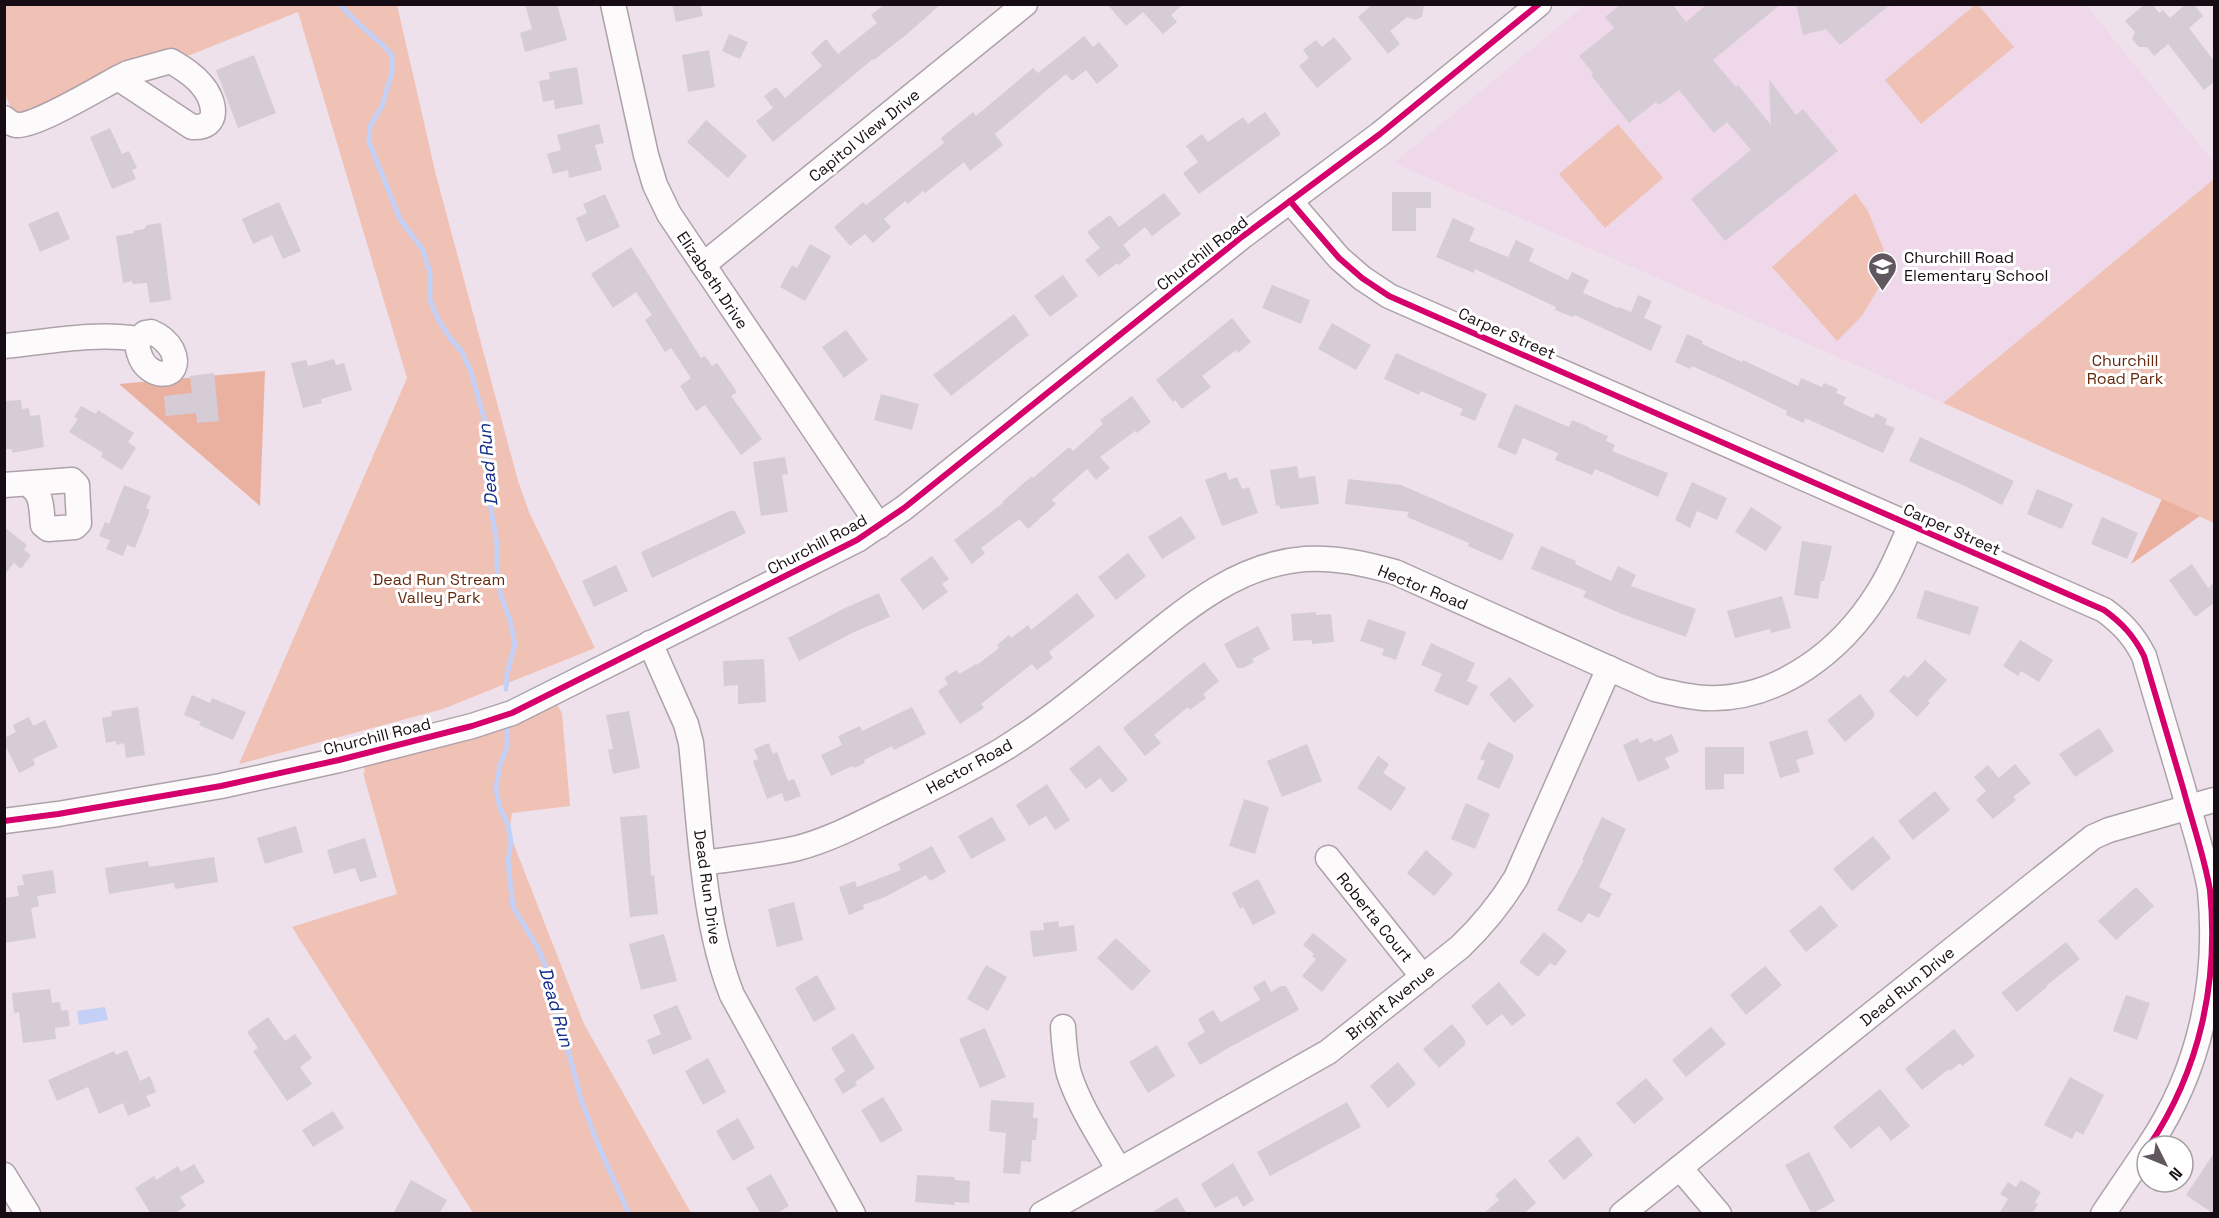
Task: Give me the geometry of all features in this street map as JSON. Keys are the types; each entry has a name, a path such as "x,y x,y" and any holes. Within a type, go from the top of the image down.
{"street":[{"name":"Elizabeth Drive","path":"613,4 646,155 655,185 669,214 879,526"},
{"name":"Capitol View Drive","path":"703,265 1025,4"},
{"name":"Churchill Road","path":"4,821 221,786 339,760 472,726 512,713 857,540 879,526 1290,201 1389,127 1539,4"},
{"path":"4,118 18,125 32,121 118,78"},
{"name":"Carper Street","path":"1290,201 1339,258 1362,278 1389,296 2104,610 2121,622 2134,638 2144,656 2205,869 2212,907 2214,961 2210,998 2202,1035 2190,1070 2157,1134"},
{"path":"4,346 121,336 138,339"},
{"name":"Hector Road","path":"704,863 799,848 833,836 959,775 1004,749 1051,717 1188,607 1215,589 1243,575 1273,565 1305,559 1334,560 1395,572 1655,689 1706,698 1736,696 1781,683 1811,665 1828,651 1861,618 1880,590 1911,525"},
{"name":"Dead Run Drive","path":"650,643 686,724 691,743 712,933 720,965 732,995 853,1214"},
{"name":"Bright Avenue","path":"1042,1214 1328,1052 1460,947 1499,905 1516,878 1609,668"},
{"name":"Dead Run Drive","path":"1622,1214 2093,837 2109,830 2214,800"},
{"name":"Roberta Court","path":"1328,858 1423,977"},
{"path":"1063,1028 1064,1051 1070,1075 1079,1097 1119,1170"},
{"name":"Carper Street","path":"2103,1214 2135,1166"},
{"path":"1680,1168 1719,1214"},
{"path":"4,1175 28,1214"}],"shaded area":[{"name":"Churchill Road Elementary School","path":"2085,4 2214,162 2214,179 1943,403 1394,163 1585,5"},
{"path":"265,371 260,506 119,384"},
{"path":"2162,499 2200,516 2131,564"}],"green space":[{"name":"Dead Run Stream Valley Park","path":"4,5 397,5 436,175 518,481 529,512 595,648 443,709 239,764 407,378 298,12 17,124 5,94"},
{"path":"1975,5 1978,5 2014,47 1921,124 1885,80"},
{"path":"1618,124 1663,178 1605,228 1559,174"},
{"name":"Churchill Road Park","path":"2214,179 2214,523 1943,403"},
{"path":"1855,193 1868,211 1884,250 1879,287 1862,316 1837,341 1772,267"},
{"path":"556,703 562,713 570,806 512,813 509,832 584,1024 691,1213 473,1213 292,927 397,894 363,773 365,772 362,760"}],"water":[{"path":"105,1007 108,1020 79,1025 77,1011"}],"building":[{"path":"525,4 557,4 567,40 525,52 520,33 532,29"},
{"path":"672,4 700,4 703,16 676,22"},
{"path":"885,4 941,4 773,142 756,121 773,108 764,96 776,87 785,98 822,66 811,53 826,39 838,54 877,23 871,15"},
{"path":"1107,4 1183,4 1171,15 1177,22 1163,34 1143,12 1126,26"},
{"path":"1373,4 1424,4 1422,17 1415,20 1407,17 1390,31 1400,44 1388,54 1358,17"},
{"path":"1621,4 1672,4 1686,22 1707,4 1781,4 1713,60 1736,87 1738,85 1771,125 1769,79 1796,115 1803,109 1838,151 1725,241 1691,199 1751,150 1727,122 1714,133 1679,90 1659,105 1656,102 1629,123 1579,56 1614,28 1605,17"},
{"path":"1796,4 1891,4 1840,45 1826,29 1803,35"},
{"path":"2145,4 2152,4 2159,13 2163,10 2170,18 2186,4 2194,4 2203,16 2189,28 2214,61 2214,82 2204,90 2168,44 2154,56 2147,47 2139,47 2132,39 2135,32 2125,21"},
{"path":"729,34 748,42 740,59 722,51"},
{"path":"1084,36 1093,47 1099,42 1119,66 1097,84 1086,70 1072,81 1066,74 995,134 1003,145 970,171 964,162 925,193 923,191 908,204 905,201 884,219 891,227 873,243 865,234 850,246 834,227 863,202 866,205 944,143 941,138 973,112 976,116 1033,68 1038,73"},
{"path":"1334,37 1352,59 1317,88 1299,66 1309,58 1303,50 1316,40 1322,47"},
{"path":"709,50 715,87 688,92 682,55"},
{"path":"254,55 276,113 238,128 216,70"},
{"path":"577,67 583,104 555,109 554,100 543,102 539,81 550,79 549,72"},
{"path":"1265,112 1281,134 1199,194 1183,173 1198,162 1186,146 1202,134 1208,142 1243,117 1248,124"},
{"path":"706,120 747,156 728,178 687,142"},
{"path":"599,124 604,143 595,145 602,170 569,178 568,170 553,174 547,154 561,150 557,135"},
{"path":"110,128 122,154 129,151 137,168 132,170 136,179 112,189 90,137"},
{"path":"1392,192 1431,192 1431,208 1416,208 1416,231 1392,231"},
{"path":"1164,193 1181,214 1152,236 1145,227 1123,245 1131,255 1099,277 1085,260 1100,248 1087,232 1110,215 1119,227"},
{"path":"605,194 620,227 586,242 576,218 587,213 583,204"},
{"path":"279,202 301,251 283,259 272,235 253,244 242,219"},
{"path":"58,211 70,239 40,252 28,224"},
{"path":"1453,218 1475,228 1469,241 1508,257 1516,240 1534,249 1529,261 1568,280 1572,272 1589,280 1583,293 1618,308 1631,312 1638,295 1652,301 1644,318 1662,326 1651,351 1575,315 1573,317 1555,310 1556,307 1475,269 1474,273 1436,257"},
{"path":"161,223 171,300 150,303 147,283 133,284 132,281 123,283 116,236 134,233 133,231 144,229 147,225"},
{"path":"810,244 831,256 805,301 780,287 792,265 797,268"},
{"path":"631,247 701,358 705,356 712,366 717,363 737,392 731,396 762,439 741,455 705,405 696,411 680,386 691,378 671,348 665,352 645,320 652,315 636,292 613,308 591,274"},
{"path":"1063,275 1078,296 1050,317 1034,296"},
{"path":"1272,285 1310,300 1301,324 1262,308"},
{"path":"1014,314 1029,335 951,396 933,375"},
{"path":"1232,318 1251,342 1238,353 1236,350 1202,376 1211,387 1182,409 1175,400 1173,402 1156,380"},
{"path":"1332,323 1371,345 1356,370 1318,349"},
{"path":"846,330 868,360 844,378 822,347"},
{"path":"1687,334 1703,341 1702,344 1798,386 1801,378 1822,387 1824,383 1838,389 1836,393 1846,397 1843,404 1873,418 1876,413 1887,419 1885,424 1895,428 1883,453 1805,418 1804,423 1786,415 1787,411 1732,384 1692,366 1690,369 1675,362"},
{"path":"1396,353 1487,394 1475,421 1460,415 1463,409 1421,391 1419,395 1384,379"},
{"path":"334,359 336,365 344,363 352,390 321,399 322,403 303,408 291,363 306,360 308,366"},
{"path":"214,373 219,421 197,423 196,413 166,416 164,396 192,393 190,376"},
{"path":"881,394 919,404 912,430 874,420"},
{"path":"1132,396 1151,422 1100,457 1110,468 1096,480 1087,469 1052,500 1056,504 1028,529 1018,520 981,548 985,553 972,564 954,540 1003,503 1032,476 1033,478 1069,447 1073,451 1103,424 1100,420"},
{"path":"21,400 22,409 29,408 30,416 40,415 44,447 12,453 12,449 4,449 4,401"},
{"path":"1515,404 1569,427 1572,420 1589,427 1608,436 1606,441 1615,445 1612,451 1668,473 1658,497 1595,469 1592,475 1555,460 1558,453 1523,438 1516,455 1497,447"},
{"path":"81,406 96,414 98,410 134,433 128,442 136,448 122,470 101,457 103,453 69,432 78,419 74,417"},
{"path":"1920,437 2014,481 2002,505 1909,461"},
{"path":"785,457 788,474 782,475 788,512 761,516 753,462"},
{"path":"1297,466 1299,478 1315,476 1319,504 1280,509 1279,505 1276,506 1270,470"},
{"path":"1226,472 1229,480 1237,477 1242,489 1249,487 1258,513 1222,526 1205,480"},
{"path":"1348,479 1401,485 1514,534 1502,561 1468,546 1469,543 1407,517 1409,512 1345,504"},
{"path":"1692,482 1727,498 1717,520 1697,511 1690,528 1675,520"},
{"path":"124,485 151,496 146,508 150,510 135,548 127,545 123,556 106,549 110,540 99,536 105,522 109,524"},
{"path":"2037,489 2073,504 2062,529 2027,514"},
{"path":"1751,507 1782,527 1766,551 1735,532"},
{"path":"730,511 735,511 746,533 652,578 641,552"},
{"path":"1181,516 1196,538 1162,559 1148,537"},
{"path":"2102,517 2138,533 2127,559 2091,544"},
{"path":"4,527 27,545 24,550 31,555 21,569 14,563 4,575"},
{"path":"1802,541 1832,546 1818,599 1794,595"},
{"path":"1541,546 1576,561 1575,564 1611,581 1618,566 1636,575 1631,586 1696,609 1686,637 1583,597 1586,591 1531,569"},
{"path":"1128,553 1146,576 1116,600 1098,577"},
{"path":"932,556 949,579 942,584 948,592 923,610 900,579"},
{"path":"2192,564 2208,588 2214,583 2214,603 2195,617 2169,580"},
{"path":"616,565 628,591 594,607 582,581"},
{"path":"1925,590 1979,607 1970,635 1916,618"},
{"path":"879,593 890,617 854,632 799,661 788,638"},
{"path":"1077,593 1095,616 1049,652 1053,658 1037,670 1032,664 981,704 984,708 960,724 938,691 948,684 944,678 956,670 959,674 977,665 999,648 997,645 1009,635 1011,638 1028,625 1031,630"},
{"path":"1782,596 1791,628 1771,633 1770,629 1735,638 1727,611"},
{"path":"1316,612 1316,615 1331,614 1334,642 1312,644 1312,640 1293,641 1291,614"},
{"path":"1368,619 1406,632 1396,660 1382,655 1384,649 1360,641"},
{"path":"1258,626 1270,649 1252,659 1254,662 1243,668 1237,668 1224,644"},
{"path":"2020,640 2053,660 2039,682 2021,671 2018,676 2003,666"},
{"path":"1431,643 1475,663 1467,681 1478,686 1468,706 1434,691 1442,674 1421,665"},
{"path":"764,659 766,702 738,704 738,685 724,686 723,661"},
{"path":"1925,660 1947,680 1917,717 1889,691 1904,675 1908,678"},
{"path":"1204,662 1219,681 1203,694 1206,698 1190,710 1188,707 1154,735 1161,743 1145,756 1123,728"},
{"path":"1510,677 1534,706 1514,723 1489,694"},
{"path":"1860,694 1874,712 1874,717 1845,742 1827,720"},
{"path":"192,695 210,703 212,698 246,712 233,740 199,725 201,722 184,715"},
{"path":"138,707 145,755 126,758 124,743 116,745 116,741 106,743 102,718 112,716 111,711"},
{"path":"912,707 926,734 894,750 892,746 864,760 865,763 854,768 852,766 831,776 821,755 842,745 838,736 860,726 862,731"},
{"path":"629,711 640,768 613,774 608,750 613,749 606,715"},
{"path":"29,717 33,726 45,720 58,747 33,759 35,765 19,773 4,743 4,738 16,732 13,725"},
{"path":"2099,728 2114,751 2075,777 2059,754"},
{"path":"1807,730 1814,754 1796,760 1800,772 1780,778 1769,742"},
{"path":"1672,734 1679,752 1665,758 1670,768 1638,782 1623,745 1638,738 1640,743 1652,738 1654,742"},
{"path":"1488,742 1513,754 1513,759 1499,789 1477,779 1485,761 1480,759"},
{"path":"769,743 773,754 777,752 788,781 794,779 801,796 785,802 782,793 767,799 753,761 758,759 754,749"},
{"path":"1307,744 1322,781 1282,797 1267,761"},
{"path":"1099,745 1128,780 1112,793 1100,778 1086,789 1069,769"},
{"path":"1705,747 1744,747 1744,774 1724,774 1724,789 1705,790"},
{"path":"1378,756 1389,764 1383,773 1406,788 1391,811 1357,788"},
{"path":"2015,764 2031,783 2013,797 2016,800 1993,819 1976,800 1986,791 1974,777 1988,765 1999,778"},
{"path":"1047,784 1070,820 1055,830 1046,816 1029,826 1016,805"},
{"path":"1935,791 1950,810 1913,840 1898,821"},
{"path":"1244,799 1269,807 1255,854 1229,846"},
{"path":"1466,803 1490,814 1475,849 1451,839"},
{"path":"647,815 651,876 654,875 658,914 630,917 620,817"},
{"path":"992,817 1006,840 971,859 958,836"},
{"path":"1602,817 1626,829 1599,887 1612,894 1599,918 1588,913 1582,923 1557,910 1584,860 1582,860"},
{"path":"296,826 303,852 265,864 257,838"},
{"path":"1873,836 1891,858 1852,891 1833,869"},
{"path":"365,838 377,877 360,882 355,868 334,874 327,850"},
{"path":"932,846 946,872 930,881 926,875 885,897 863,905 864,909 849,915 839,887 855,881 857,887 901,870 898,864"},
{"path":"1426,850 1453,874 1434,896 1407,873"},
{"path":"214,857 218,882 175,889 174,883 109,894 105,868 148,861 149,867"},
{"path":"53,870 56,893 37,896 39,906 31,908 36,938 4,943 4,898 19,896 17,886 24,885 22,875"},
{"path":"1258,879 1276,913 1253,925 1243,907 1240,909 1232,893"},
{"path":"2136,887 2154,906 2116,940 2098,921"},
{"path":"794,902 803,940 777,947 768,909"},
{"path":"1821,905 1838,926 1806,952 1789,931"},
{"path":"1058,921 1059,927 1074,925 1077,951 1033,957 1030,931 1044,930 1043,923"},
{"path":"1544,932 1567,951 1555,966 1550,963 1538,977 1519,962"},
{"path":"1313,933 1347,960 1322,992 1302,976 1316,959 1312,956 1314,954 1303,945"},
{"path":"664,934 677,981 641,990 629,944"},
{"path":"1116,938 1151,971 1132,991 1097,958"},
{"path":"2066,942 2080,959 2017,1012 2001,993"},
{"path":"986,965 1007,977 988,1011 967,999"},
{"path":"1765,966 1782,985 1746,1015 1730,995"},
{"path":"817,975 836,1009 814,1022 795,988"},
{"path":"1265,980 1271,992 1281,986 1286,986 1299,1010 1200,1065 1187,1043 1205,1032 1198,1019 1213,1010 1221,1022 1260,1000 1253,987"},
{"path":"1499,982 1526,1015 1512,1026 1502,1014 1487,1026 1471,1006"},
{"path":"50,989 52,1003 60,1002 61,1011 68,1010 70,1026 55,1028 56,1039 23,1043 19,1012 14,1013 12,993"},
{"path":"2126,995 2150,1003 2137,1040 2113,1031"},
{"path":"677,1005 692,1039 653,1055 647,1040 661,1034 653,1015"},
{"path":"268,1017 285,1041 295,1034 312,1058 300,1067 312,1084 287,1101 253,1051 258,1048 247,1032"},
{"path":"1452,1024 1465,1040 1465,1045 1439,1068 1423,1049"},
{"path":"1711,1027 1726,1044 1686,1077 1672,1060"},
{"path":"985,1028 1006,1077 980,1088 959,1039"},
{"path":"1954,1029 1975,1056 1962,1066 1960,1063 1950,1071 1949,1069 1922,1090 1905,1069"},
{"path":"853,1033 875,1068 855,1082 857,1085 843,1094 834,1079 845,1071 831,1048"},
{"path":"1157,1045 1175,1076 1148,1093 1129,1062"},
{"path":"127,1050 140,1081 150,1076 156,1092 146,1096 151,1106 128,1116 123,1103 99,1114 88,1087 57,1101 48,1080 114,1051 116,1055"},
{"path":"708,1058 726,1092 703,1105 685,1071"},
{"path":"1398,1062 1416,1084 1388,1108 1370,1086"},
{"path":"2070,1077 2104,1095 2083,1135 2076,1131 2072,1139 2044,1125"},
{"path":"1646,1078 1664,1099 1634,1124 1616,1103"},
{"path":"1880,1089 1910,1126 1891,1141 1879,1126 1851,1149 1833,1127"},
{"path":"883,1097 903,1130 881,1143 861,1110"},
{"path":"991,1100 1034,1103 1033,1118 1038,1118 1036,1140 1032,1140 1031,1162 1021,1161 1020,1174 1003,1173 1006,1133 989,1131"},
{"path":"1347,1102 1361,1127 1270,1176 1257,1152"},
{"path":"333,1111 344,1128 313,1147 302,1130"},
{"path":"738,1118 755,1148 733,1161 716,1131"},
{"path":"1578,1136 1593,1155 1564,1180 1548,1161"},
{"path":"1809,1152 1835,1201 1812,1214 1785,1165"},
{"path":"2214,1153 2214,1214 2186,1195 2195,1194 2195,1182"},
{"path":"1233,1163 1254,1200 1243,1207 1237,1196 1215,1208 1201,1184"},
{"path":"194,1164 205,1182 180,1197 186,1206 174,1214 151,1214 135,1188 154,1176 156,1180 178,1166 181,1172"},
{"path":"771,1174 789,1206 776,1214 761,1214 746,1188"},
{"path":"917,1175 955,1177 955,1180 970,1181 969,1203 954,1202 955,1205 915,1202"},
{"path":"1515,1178 1536,1203 1523,1214 1483,1214 1499,1200 1495,1195"},
{"path":"411,1180 447,1200 439,1214 393,1214"},
{"path":"2021,1180 2041,1192 2032,1214 1999,1214 2008,1199 2000,1194 2008,1182 2016,1187"},
{"path":"1177,1197 1187,1214 1149,1214"}],"waterway":[{"name":"Dead Run","path":"340,4 392,55 392,72 382,106 370,126 369,142 400,219 423,250 430,273 430,300 438,319 462,352 471,372 486,425 487,486 497,544 500,592 510,620 515,644 507,674 506,689"},
{"name":"Dead Run","path":"507,728 507,747 500,765 496,789 511,842 508,862 513,907 538,948 546,967 581,1099 629,1214"}],"cycle path":[{"path":"4,821 221,786 339,760 472,726 512,713 857,540 904,508 1243,236 1380,134 1539,4"},
{"path":"1290,201 1339,258 1362,278 1389,296 2104,610 2127,630 2144,656 2183,788 2210,890 2212,924 2208,991 2202,1024 2181,1087 2156,1134"}],"place":[{"name":"Churchill Road Elementary School","path":"1883,292"}]}
